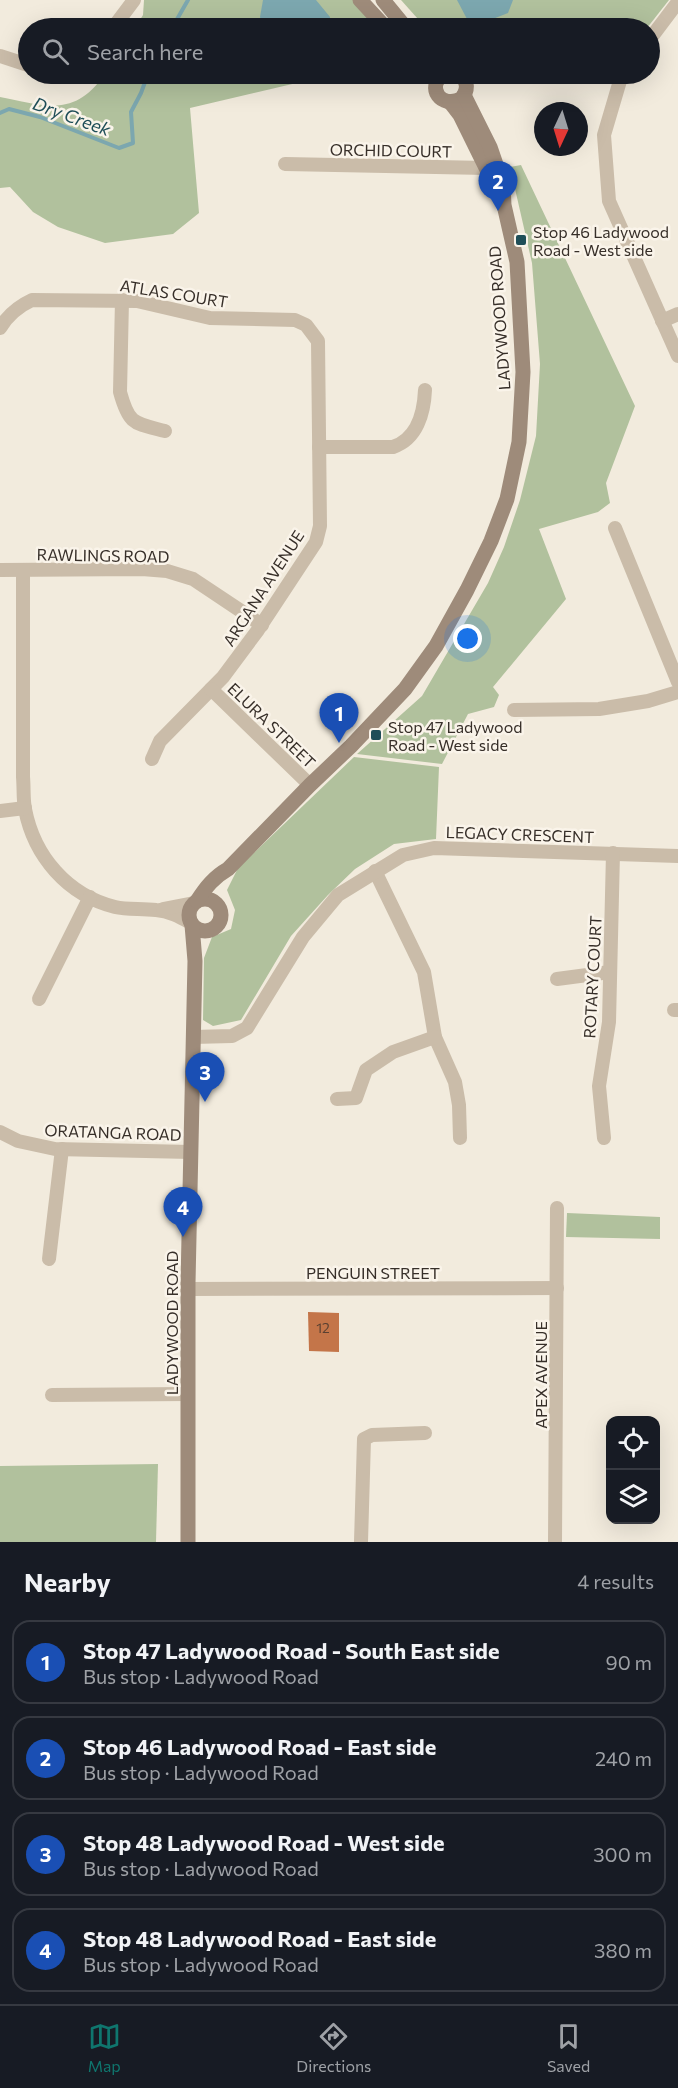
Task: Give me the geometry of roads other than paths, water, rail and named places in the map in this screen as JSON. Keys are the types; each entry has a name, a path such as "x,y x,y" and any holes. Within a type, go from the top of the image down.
{"street":[{"path":"120,18 134,0"},
{"path":"360,0 377,18"},
{"path":"383,0 398,18"},
{"path":"660,26 678,2"},
{"path":"0,56 18,62"},
{"name":"LADYWOOD ROAD","path":"196,902 216,876 228,868 405,689 436,646 467,590 491,541 507,498 519,442 523,372 517,262 504,205 490,165 460,115 450,102 441,99 437,84"},
{"path":"450,102 461,99 466,84"},
{"name":"LADYWOOD ROAD","path":"467,84 470,109 490,147 490,165"},
{"path":"618,84 604,135 609,201 678,357"},
{"name":"ORCHID COURT","path":"285,164 490,165"},
{"name":"ATLAS COURT","path":"0,327 7,317 32,300 122,300 137,301 210,318 295,320 306,325 314,333"},
{"path":"122,300 120,392 124,407 130,418 137,424 165,431"},
{"path":"662,321 678,314"},
{"name":"ARGANA AVENUE","path":"152,759 160,741 223,677 262,624 318,536 319,351 314,333"},
{"path":"320,447 393,447 403,444 416,429 424,409 425,390"},
{"path":"615,528 678,681"},
{"name":"RAWLINGS ROAD","path":"0,570 142,569 167,571 193,579 262,624"},
{"path":"23,570 23,777 25,808 33,837 45,860 65,881 90,897 116,907 158,910 175,914 197,929 209,930 218,924 221,914 217,904 208,899 158,910"},
{"name":"ELURA STREET","path":"211,689 310,784"},
{"path":"514,710 624,707 678,692"},
{"path":"0,811 25,808"},
{"name":"LEGACY CRESCENT","path":"193,1037 232,1036 247,1028 303,937 338,895 403,855 434,848 678,856"},
{"name":"ROTARY COURT","path":"604,1138 599,1086 609,1022 613,853"},
{"name":"LADYWOOD ROAD","path":"220,908 221,881 228,868"},
{"path":"375,871 423,972 435,1037 455,1082 459,1105 460,1138"},
{"path":"39,999 90,897"},
{"path":"192,924 189,914 196,902"},
{"name":"LADYWOOD ROAD","path":"188,1542 189,1289 195,961 192,924"},
{"name":"LADYWOOD ROAD","path":"195,961 209,930"},
{"path":"557,979 610,972"},
{"path":"337,1099 356,1098 366,1070 393,1052 435,1037"},
{"name":"ORATANGA ROAD","path":"0,1132 35,1146 62,1149 191,1152"},
{"path":"49,1259 62,1149"},
{"name":"APEX AVENUE","path":"555,1542 557,1208"},
{"name":"PENGUIN STREET","path":"189,1289 557,1288"},
{"path":"52,1395 188,1394"},
{"path":"361,1542 364,1439 372,1435 425,1433"}],"water":[{"path":"263,0 316,0 330,18 260,18"},
{"path":"457,0 513,0 508,13 495,18 466,18"}],"waterway":[{"name":"Dry Creek","path":"178,18 188,0"},
{"name":"Dry Creek","path":"0,113 9,109 40,117 119,148 133,143 131,112 144,84"}],"place":[{"name":"Stop 46 Ladywood Road - East side","path":"498,211"},
{"name":"Stop 46 Ladywood Road - West side","path":"521,240"},
{"name":"Stop 47 Ladywood Road - West side","path":"376,735"},
{"name":"Stop 47 Ladywood Road - South East side","path":"339,743"},
{"name":"Stop 48 Ladywood Road - West side","path":"205,1102"},
{"name":"Stop 48 Ladywood Road - East side","path":"183,1237"}]}
